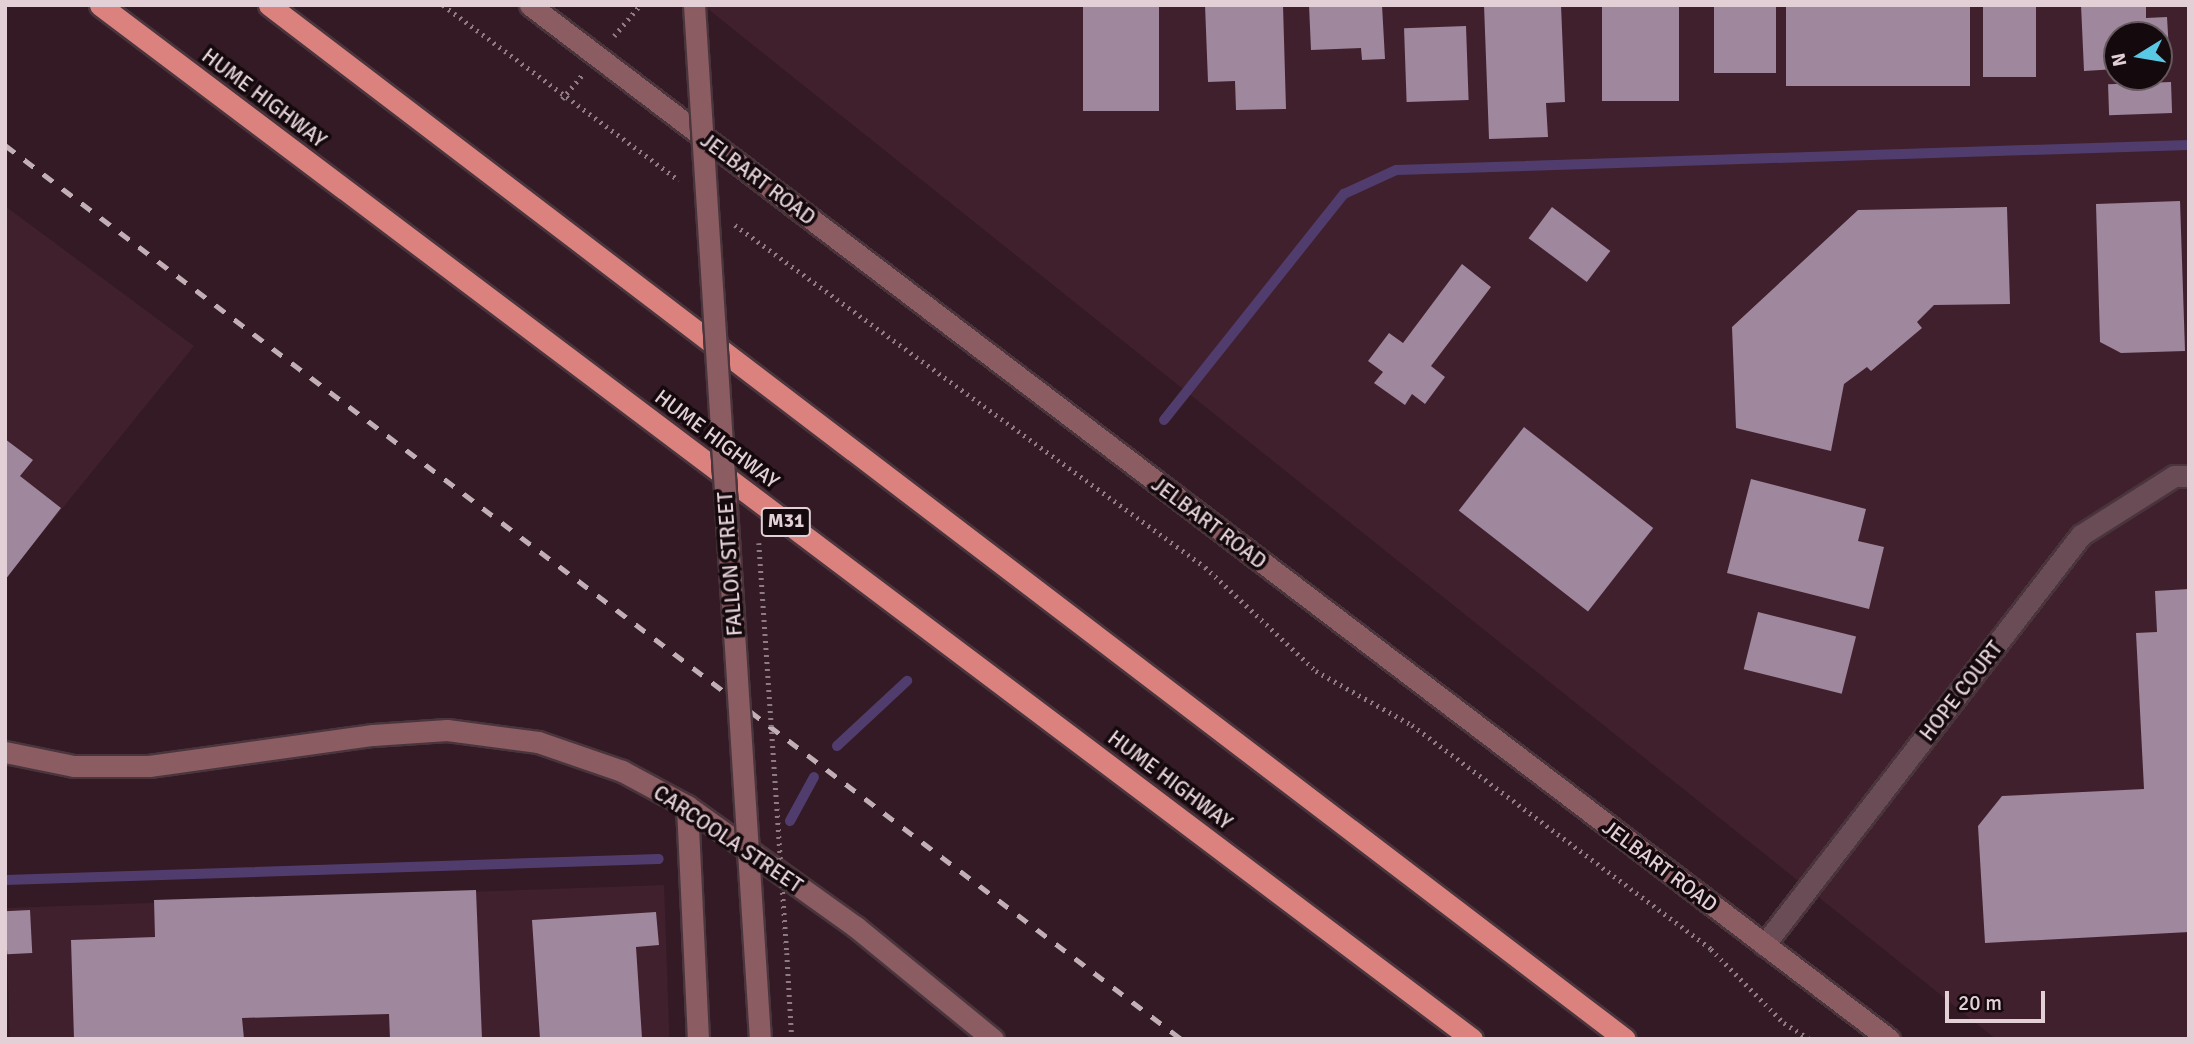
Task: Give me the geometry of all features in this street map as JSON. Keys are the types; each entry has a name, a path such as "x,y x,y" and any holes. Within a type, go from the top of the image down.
{"highway":[{"name":"HUME HIGHWAY","path":"100,5 1472,1039"},
{"path":"270,5 1625,1039"}],"street":[{"name":"JELBART ROAD","path":"530,5 1889,1039"},
{"name":"FALLON STREET","path":"694,5 760,1039"},
{"name":"HOPE COURT","path":"1764,945 2081,535 2174,476 2189,476"},
{"name":"CARCOOLA STREET","path":"5,752 74,766 149,766 447,730 538,742 622,771 687,806 856,926 993,1039"},
{"path":"687,806 698,1039"}],"path":[{"path":"443,5 685,184"},
{"path":"726,217 1205,567 1316,671 1412,725 1700,940 1784,1023 1810,1039"},
{"path":"787,953 792,1039"}],"shaded area":[{"path":"703,5 2189,5 2189,1039 1996,1039"},
{"path":"5,206 194,346 5,579"},
{"path":"664,885 669,1039 10,1039 5,908"}],"building":[{"path":"1083,5 1159,5 1159,111 1083,111"},
{"path":"1205,5 1283,5 1286,109 1236,110 1235,81 1208,82"},
{"path":"1309,5 1382,5 1385,59 1362,60 1361,48 1311,50"},
{"path":"1484,5 1561,5 1565,102 1546,103 1548,137 1489,139"},
{"path":"1602,5 1679,5 1679,101 1602,101"},
{"path":"1714,5 1776,5 1776,73 1714,73"},
{"path":"1786,5 1970,5 1970,86 1786,86"},
{"path":"1983,5 2036,5 2036,77 1983,77"},
{"path":"2081,5 2146,5 2146,18 2167,17 2167,21 2103,21 2103,70 2084,71"},
{"path":"1466,26 1469,100 1407,102 1404,28"},
{"path":"2108,91 2171,91 2172,113 2109,115"},
{"path":"2180,201 2185,351 2121,353 2100,342 2096,204"},
{"path":"1552,207 1610,251 1587,282 1529,238"},
{"path":"2007,207 2010,304 1934,305 1917,322 1922,328 1871,371 1867,367 1844,384 1831,451 1736,428 1732,327 1858,210"},
{"path":"1462,264 1491,287 1431,366 1445,377 1425,404 1412,394 1405,405 1374,383 1383,372 1368,361 1389,333 1403,343"},
{"path":"1524,427 1653,528 1588,611 1459,511"},
{"path":"5,439 33,460 20,476 61,508 5,580"},
{"path":"1751,479 1866,509 1858,541 1884,547 1869,609 1727,573"},
{"path":"2189,589 2189,932 1985,943 1978,826 2002,796 2144,789 2136,633 2157,632 2155,591"},
{"path":"1758,612 1856,636 1842,694 1744,669"},
{"path":"476,890 482,1039 390,1039 389,1014 242,1018 244,1039 74,1039 71,940 155,937 154,900"},
{"path":"30,910 32,953 7,954 5,911"},
{"path":"656,912 659,945 636,947 642,1038 540,1039 532,920"}],"waterway":[{"path":"1164,420 1344,194 1396,170 2189,145"},
{"path":"837,746 907,681"},
{"path":"790,821 814,777"},
{"path":"5,880 659,859"}],"railway":[{"path":"5,145 1181,1039"}]}
